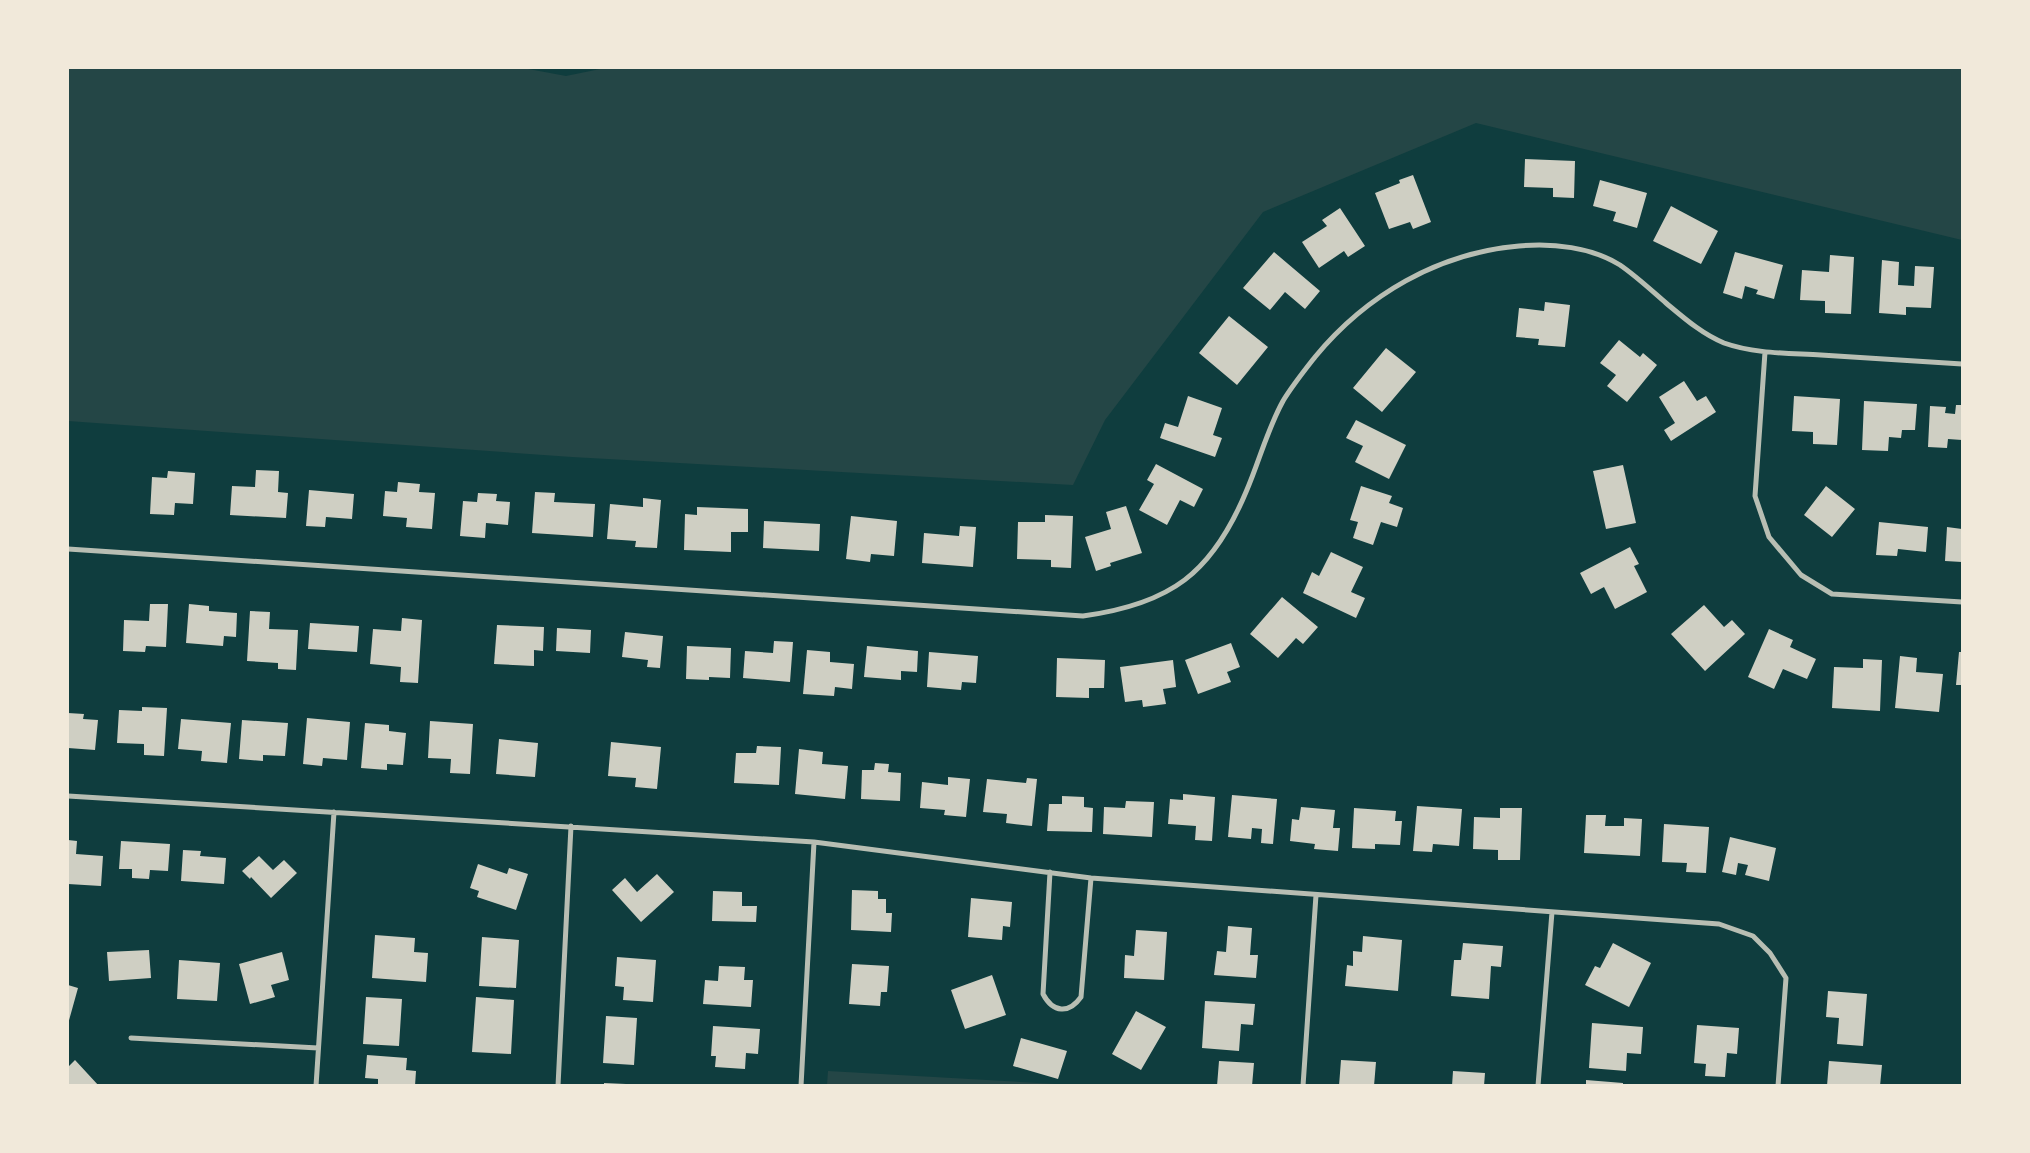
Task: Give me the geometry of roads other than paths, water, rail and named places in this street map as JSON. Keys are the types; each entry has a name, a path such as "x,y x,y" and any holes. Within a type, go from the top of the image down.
{"street":[{"path":"68,550 1084,616 1121,610 1158,596 1177,586 1207,561 1233,521 1247,491 1270,428 1284,400 1303,373 1334,335 1385,292 1417,274 1451,260 1486,250 1520,246 1562,246 1582,250 1618,264 1684,318 1708,335 1726,343 1765,352 1962,364"},
{"path":"1765,352 1755,496 1769,537 1801,575 1832,594 1962,602"},
{"path":"68,796 814,842 1091,878 1720,924 1753,936 1770,954 1786,978 1778,1086"},
{"path":"316,1086 334,812"},
{"path":"558,1086 571,826"},
{"path":"801,1086 814,842"},
{"path":"1050,872 1043,994 1048,1002 1063,1009 1071,1008 1076,1004 1082,992 1091,878"},
{"path":"1303,1086 1316,895"},
{"path":"1538,1086 1552,912"},
{"path":"131,1038 318,1048"}]}
